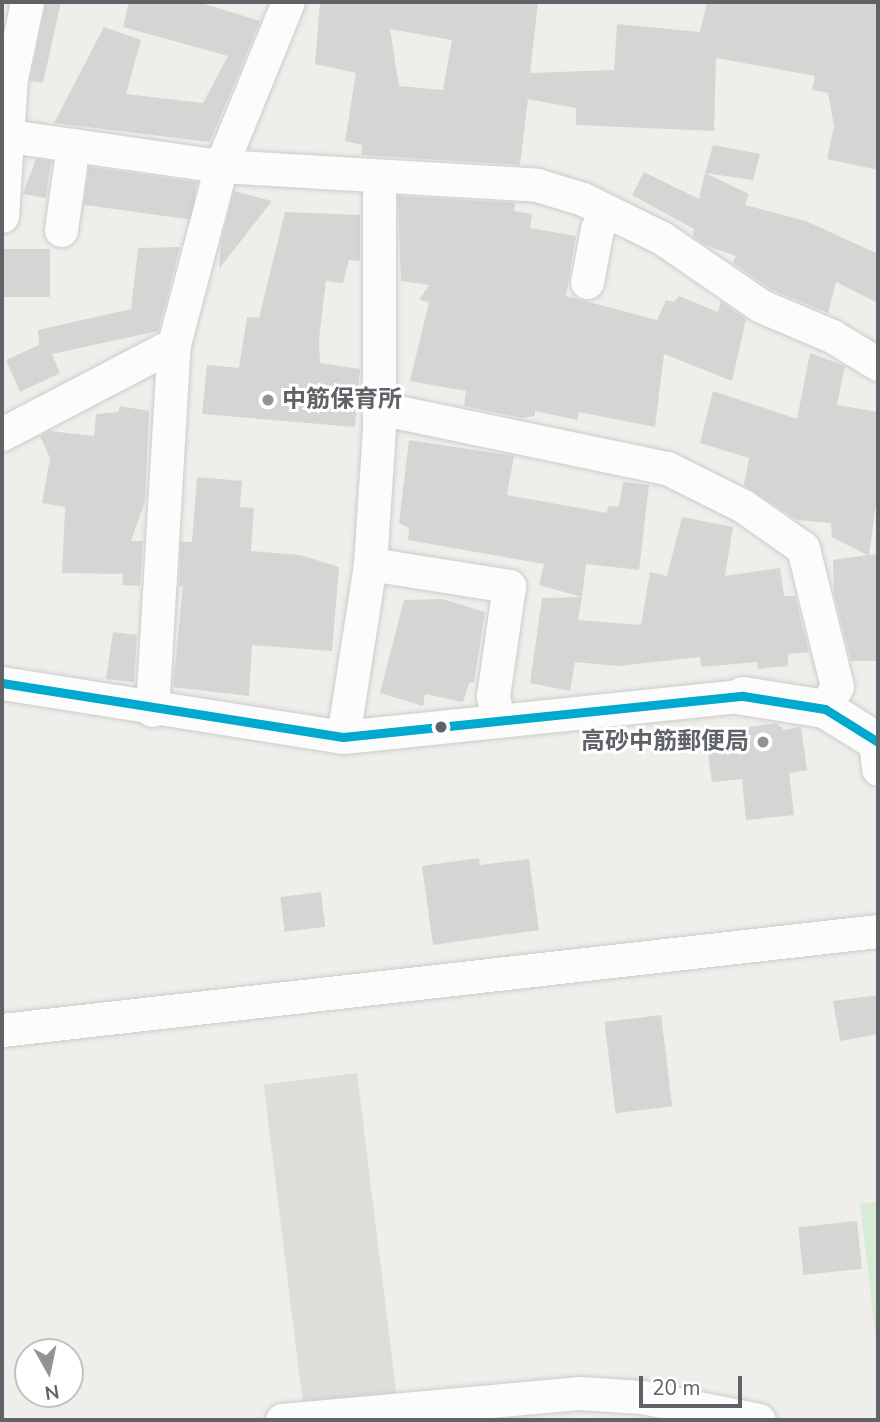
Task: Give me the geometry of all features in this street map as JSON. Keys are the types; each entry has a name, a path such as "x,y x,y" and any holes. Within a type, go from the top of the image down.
{"street":[{"path":"2,216 5,136 11,78 27,2"},
{"path":"152,710 174,344 221,166 288,2"},
{"path":"5,136 221,166 379,178 537,185 608,212 662,238 761,306 832,336 878,364"},
{"path":"61,230 73,145"},
{"path":"343,737 370,564 379,408 379,178"},
{"path":"587,282 597,229 608,212"},
{"path":"2,434 174,344"},
{"path":"379,408 667,468 743,506 803,548 836,686 825,709"},
{"path":"370,564 509,586 493,696 498,719"},
{"path":"2,683 152,710 343,737 498,719 743,696 825,709 877,750"},
{"path":"2,1030 878,931"},
{"path":"282,1420 578,1393 642,1397 759,1420"}],"shaded area":[{"path":"357,1073 397,1397 303,1408 264,1084"}],"green space":[{"path":"878,1202 878,1355 860,1204"}],"building":[{"path":"46,2 61,2 43,83 30,81"},
{"path":"129,2 198,2 260,21 210,142 54,123 104,27 141,40 126,94 203,103 228,56 123,27"},
{"path":"320,2 538,2 530,73 614,70 617,24 700,32 707,2 878,2 878,170 827,159 834,126 828,93 812,90 815,76 716,58 714,131 576,125 576,108 528,99 520,165 361,155 362,145 345,141 356,73 315,64","holes":["390,29 452,40 443,90 399,86"]},
{"path":"713,145 760,154 753,180 705,173"},
{"path":"36,159 51,161 46,198 23,194"},
{"path":"89,167 197,182 192,220 84,205"},
{"path":"644,172 699,199 705,173 749,194 745,205 806,221 878,254 878,303 836,282 828,313 770,289 733,263 736,256 707,246 693,236 694,229 632,195"},
{"path":"234,191 272,201 219,269 221,241"},
{"path":"398,196 515,203 514,211 532,214 530,228 576,236 566,296 657,320 666,300 674,302 679,296 718,312 721,302 746,319 732,381 664,354 655,427 579,412 577,420 535,411 535,416 521,418 464,406 466,391 410,381 429,302 419,300 429,285 401,281"},
{"path":"285,212 360,215 360,261 349,260 343,283 326,281 319,339 320,363 360,369 355,427 202,414 207,365 239,368 247,317 259,318"},
{"path":"180,247 158,331 52,354 60,373 20,392 6,360 39,345 38,330 131,309 138,248"},
{"path":"2,249 50,249 50,297 2,297"},
{"path":"810,353 845,366 837,405 878,412 878,489 869,555 877,554 878,661 851,661 834,593 833,560 867,555 832,537 831,523 797,520 744,485 749,458 700,443 713,391 797,419"},
{"path":"120,406 149,411 145,501 131,541 143,541 140,586 122,585 123,574 62,573 65,507 42,503 50,458 40,436 49,431 94,436 96,414 118,412"},
{"path":"409,440 514,456 507,495 607,513 608,506 619,507 623,482 649,485 639,570 586,564 582,597 539,585 544,564 408,540 409,528 399,523"},
{"path":"197,477 242,481 240,507 254,508 251,551 300,555 339,567 332,651 252,645 249,696 173,687 183,586 179,586 181,542 192,542"},
{"path":"682,517 733,527 725,576 780,568 784,596 795,596 809,652 788,654 788,666 758,669 757,662 701,667 700,657 618,666 575,662 570,691 530,683 542,598 582,597 578,620 641,625 650,572 667,576"},
{"path":"442,599 485,612 474,682 469,683 463,702 425,694 423,706 380,693 404,600"},
{"path":"113,632 137,635 134,682 106,679"},
{"path":"776,723 784,730 801,727 807,770 789,773 794,815 746,820 742,779 712,782 705,733"},
{"path":"479,858 480,865 529,859 539,930 433,945 422,866"},
{"path":"321,892 325,927 285,932 280,897"},
{"path":"878,995 878,1034 840,1041 833,1001"},
{"path":"661,1015 672,1106 616,1113 604,1022"},
{"path":"857,1221 862,1269 803,1275 798,1227"}],"transit line":[{"path":"2,683 343,737 743,696 825,709 878,742"}],"place":[{"name":"中筋保育所","path":"268,400"},
{"name":"高砂中筋郵便局","path":"763,742"}]}
